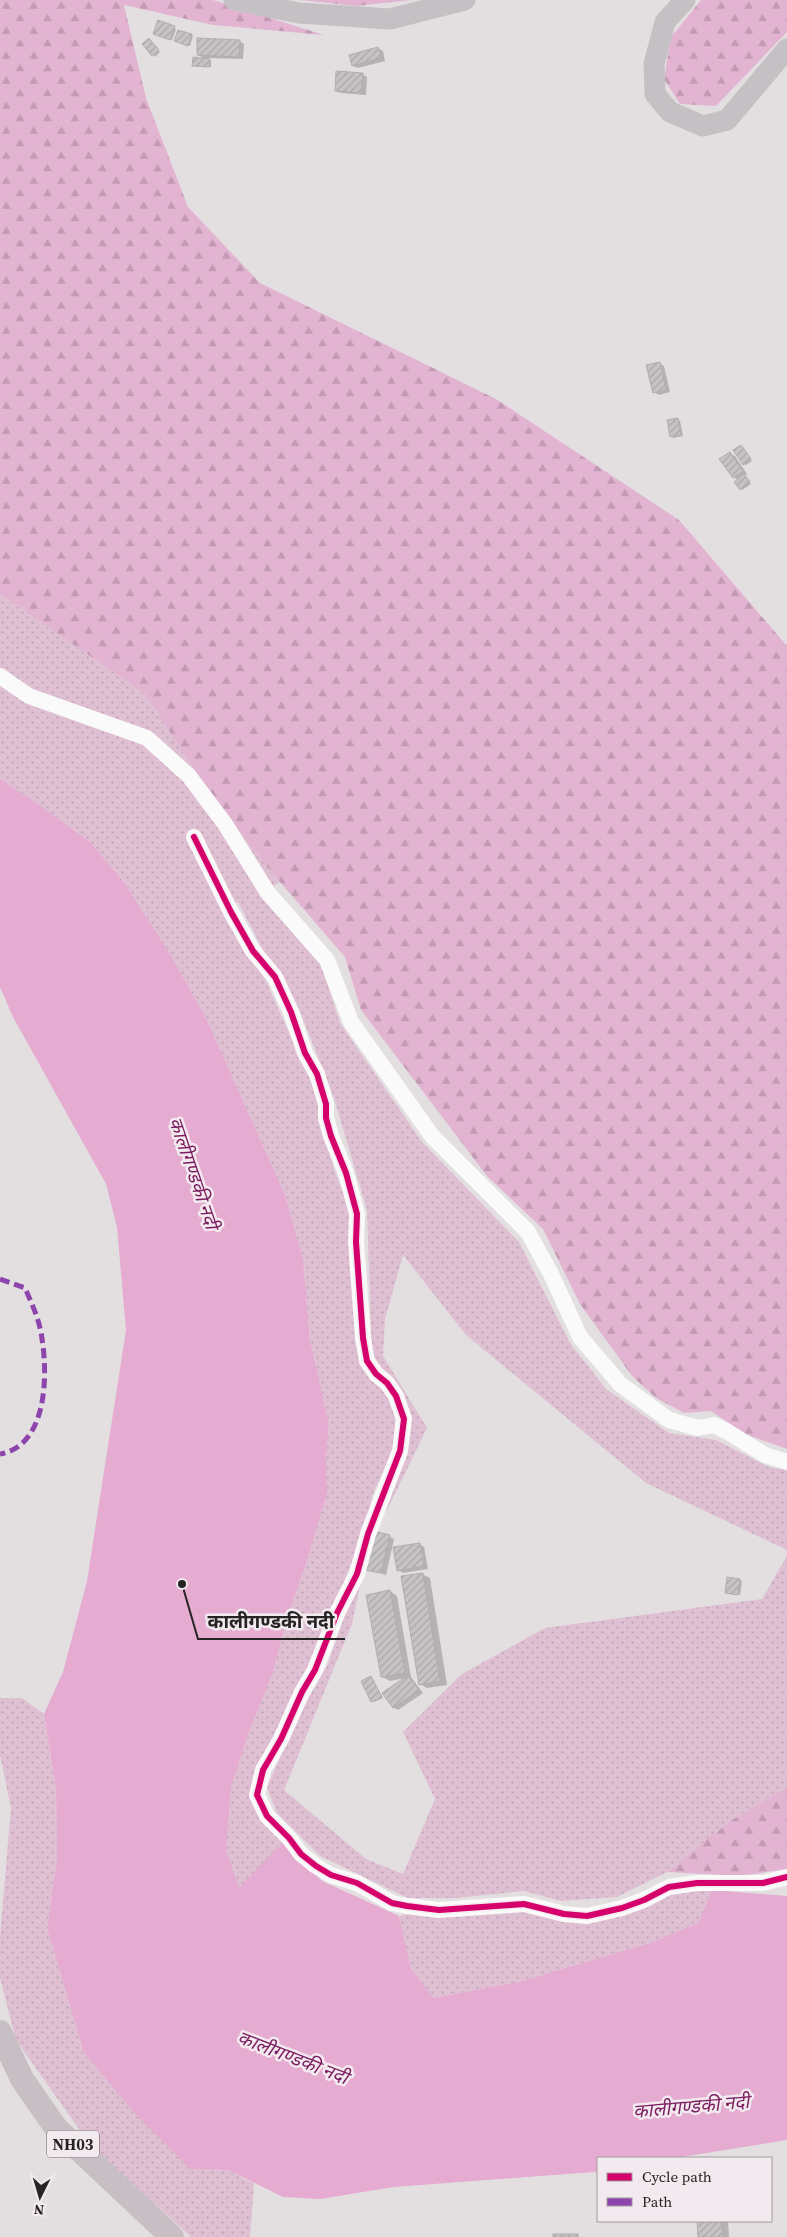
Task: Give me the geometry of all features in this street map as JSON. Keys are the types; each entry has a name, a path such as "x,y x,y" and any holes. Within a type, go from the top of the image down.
{"highway":[{"name":"NH03","path":"0,2032 22,2079 56,2128 172,2237"}],"main road":[{"path":"234,0 299,13 390,19 465,0"},
{"path":"685,0 666,22 654,64 655,94 670,112 703,126 727,120 787,49"}],"street":[{"path":"0,676 29,696 147,738 188,776 225,824 268,893 327,960 351,1022 432,1136 528,1232 552,1274 580,1337 620,1384 669,1420 698,1428 714,1425 765,1455 787,1462"},
{"path":"194,837 230,912 253,951 275,977 291,1012 305,1053 318,1074 326,1104 326,1118 331,1136 346,1173 357,1214 356,1242 367,1362 376,1374 387,1383 396,1396 404,1419 400,1451 368,1534 357,1574 337,1613 315,1670 302,1692 282,1739 264,1770 256,1795 267,1816 290,1838 301,1854 331,1875 357,1883 392,1903 439,1910 524,1904 564,1914 587,1916 637,1903 669,1887 697,1883 763,1883 787,1877"}],"shaded area":[{"path":"0,594 145,694 216,803 280,882 261,892 320,961 340,1023 422,1142 519,1242 570,1343 606,1389 669,1433 716,1440 769,1467 787,1470 787,1550 646,1483 466,1335 403,1255 385,1319 383,1356 427,1428 391,1502 371,1534 352,1624 284,1790 366,1859 403,1874 435,1799 403,1732 462,1674 545,1628 762,1599 787,1556 787,1787 730,1821 667,1872 617,1897 561,1901 524,1891 455,1898 408,1898 320,1856 277,1813 267,1787 299,1715 328,1664 359,1574 370,1533 402,1451 408,1418 391,1378 372,1359 367,1210 334,1098 299,1009 264,952 238,902 221,910 266,981 316,1093 322,1125 335,1172 349,1207 358,1355 368,1375 381,1388 396,1409 394,1447 372,1496 368,1520 319,1646 251,1790 254,1808 283,1842 239,1889 226,1850 231,1787 249,1732 273,1672 287,1618 305,1567 327,1492 326,1460 329,1424 310,1340 303,1259 285,1195 206,1018 170,954 124,882 90,842 0,779"},
{"path":"0,1698 22,1698 44,1714 56,1789 57,1859 47,1928 84,2053 135,2114 190,2169 228,2170 254,2184 250,2237 191,2237 91,2146 16,2040 0,1978 0,1937 11,1808 0,1755"},
{"path":"712,1890 698,1923 650,1943 518,1982 434,1998 411,1969 399,1916 413,1913 524,1909 580,1922 676,1891"}],"green space":[{"path":"0,0 213,0 324,35 213,25 124,5 146,98 188,207 260,283 496,399 679,520 787,646 787,1449 745,1434 711,1411 684,1413 656,1398 632,1376 580,1304 543,1229 487,1176 361,1010 345,957 280,882 216,803 145,694 0,594"},
{"path":"300,0 411,0 356,6"},
{"path":"701,0 787,0 787,32 716,106 680,104 664,79 671,37"},
{"path":"787,1787 787,1869 741,1876 667,1872 730,1821"}],"water":[{"path":"0,779 90,842 124,882 170,954 206,1018 285,1195 303,1259 310,1340 329,1424 326,1460 327,1493 305,1567 287,1618 273,1672 249,1732 231,1787 226,1850 239,1888 283,1842 322,1881 399,1916 411,1969 434,1998 518,1982 650,1943 698,1923 712,1890 787,1896 787,2140 681,2157 597,2157 597,2171 594,2172 394,2187 320,2199 283,2197 228,2170 190,2169 135,2114 84,2053 47,1928 57,1859 56,1789 44,1714 63,1672 87,1581 126,1330 117,1227 106,1184 13,1017 0,987"}],"building":[{"path":"158,20 175,26 170,40 153,34"},
{"path":"178,30 192,34 188,46 174,41"},
{"path":"149,38 159,50 152,56 142,44"},
{"path":"197,38 240,40 239,57 197,55"},
{"path":"378,47 381,58 352,66 349,55"},
{"path":"193,57 210,59 209,67 192,66"},
{"path":"336,71 363,73 361,93 335,91"},
{"path":"660,362 666,390 653,393 646,365"},
{"path":"678,418 681,435 670,437 667,420"},
{"path":"741,445 751,459 743,465 733,450"},
{"path":"730,452 743,471 733,478 719,459"},
{"path":"744,474 750,482 740,490 734,482"},
{"path":"373,1531 390,1535 381,1573 365,1570"},
{"path":"420,1543 424,1566 397,1571 393,1547"},
{"path":"423,1573 440,1681 419,1685 401,1576"},
{"path":"727,1577 740,1579 738,1595 725,1593"},
{"path":"390,1590 405,1673 381,1677 366,1595"},
{"path":"408,1675 419,1690 393,1708 382,1693"},
{"path":"371,1676 382,1697 371,1702 361,1681"},
{"path":"697,2222 721,2222 723,2237 698,2237"},
{"path":"553,2234 578,2234 578,2237 553,2237"}],"marked path":[{"path":"0,1279 25,1288 41,1332 45,1371 44,1390 36,1424 27,1438 16,1448 0,1454"}],"cycle path":[{"path":"194,837 231,912 253,951 275,977 291,1012 305,1053 317,1074 326,1104 326,1118 331,1136 346,1173 357,1214 356,1242 363,1338 367,1361 396,1396 404,1419 400,1451 368,1534 357,1574 337,1613 315,1670 302,1692 281,1739 263,1770 257,1795 267,1816 289,1838 301,1854 331,1875 357,1883 392,1903 439,1910 524,1904 564,1914 587,1916 622,1908 644,1900 669,1887 697,1883 763,1883 787,1877"}],"place":[{"name":"कालीगण्डकी नदी","path":"182,1584"}]}
